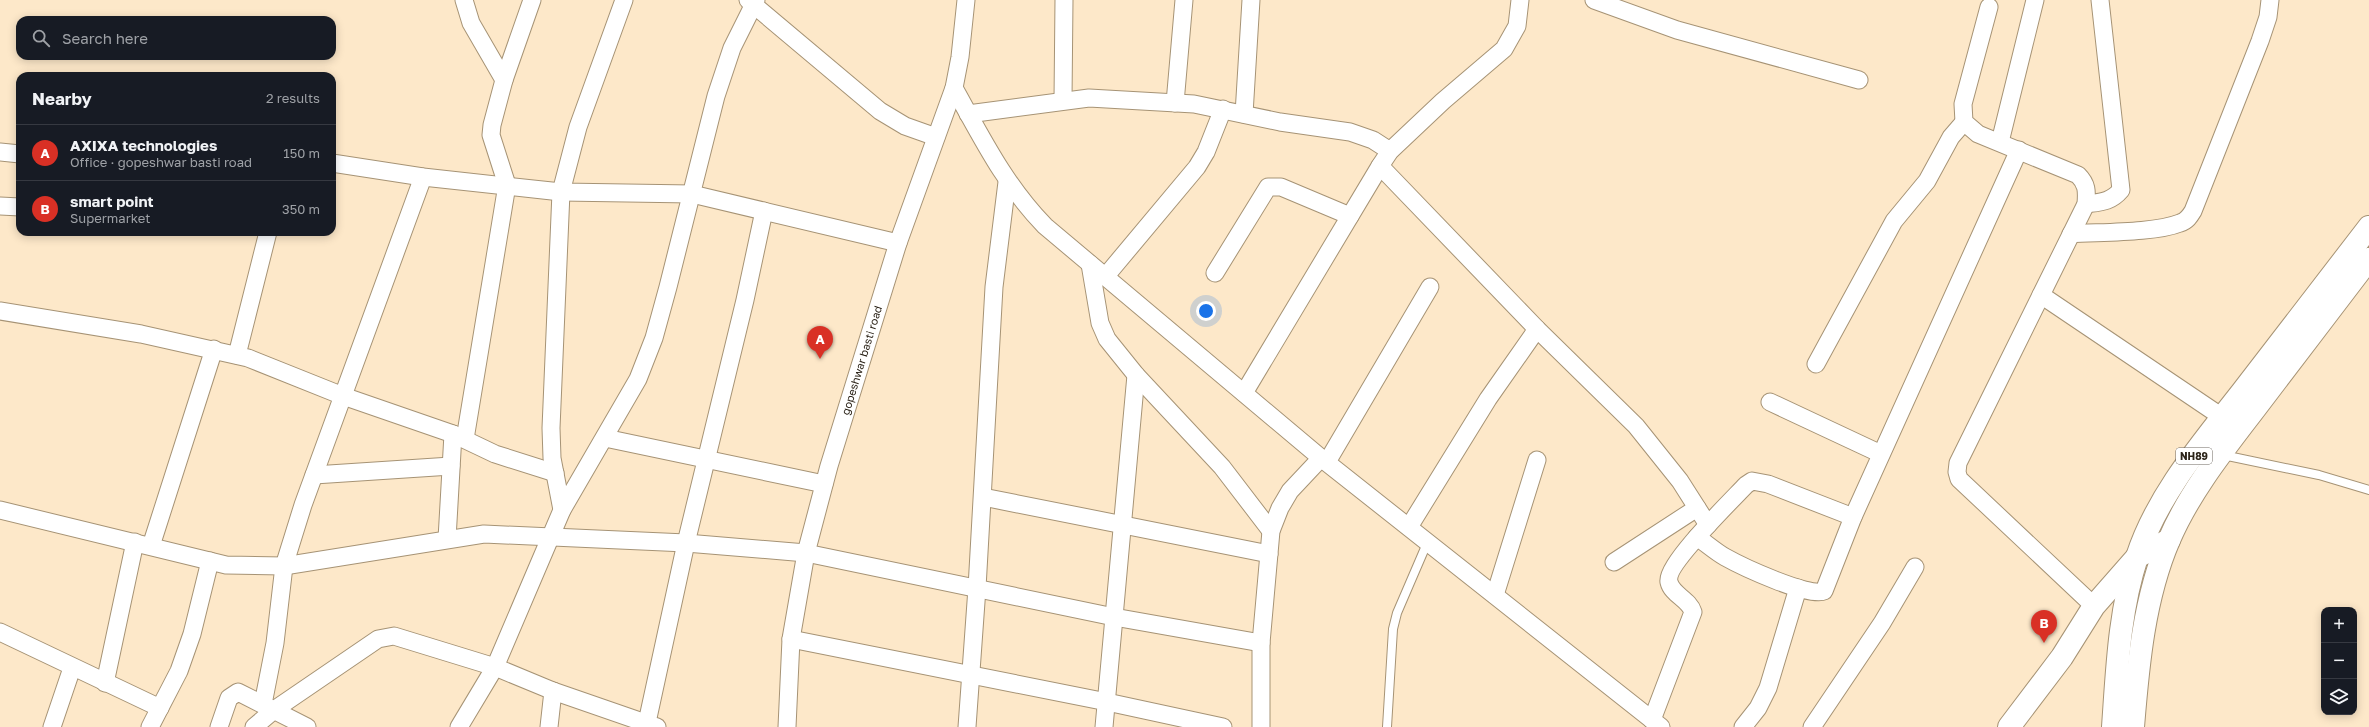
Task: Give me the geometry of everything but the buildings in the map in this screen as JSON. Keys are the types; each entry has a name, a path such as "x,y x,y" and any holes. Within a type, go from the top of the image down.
{"main road":[{"name":"NH89","path":"2113,727 2122,626 2137,557 2162,503 2222,417 2369,227"},
{"name":"NH89","path":"2134,727 2142,647 2150,599 2169,540 2190,499 2220,454 2369,259"},
{"path":"2009,727 2062,657 2094,606 2137,557 2169,540"}],"street":[{"path":"464,0 471,23 504,80"},
{"path":"446,539 451,466 459,437 507,185 491,135 492,125 504,80 532,0"},
{"path":"562,510 552,458 551,428 561,192 578,127 624,0"},
{"name":"gopeshwar basti road","path":"787,727 791,639 806,553 824,484 898,243 954,88 960,57 966,0"},
{"path":"1063,100 1064,0"},
{"path":"1175,103 1184,0"},
{"path":"1244,114 1251,0"},
{"path":"1244,393 1390,151 1443,101 1504,49 1517,26 1520,0"},
{"path":"1594,0 1677,30 1859,80"},
{"path":"2000,142 2035,0"},
{"path":"2086,204 2105,202 2115,197 2121,190 2100,0"},
{"path":"2071,234 2158,228 2180,223 2188,219 2193,211 2260,41 2268,17 2270,0"},
{"path":"459,727 495,667 562,510 638,379 654,338 716,96 732,48 753,1 880,111 905,126 936,137"},
{"path":"1816,364 1894,221 1927,181 1951,137 1964,122 1963,104 1989,7"},
{"path":"954,88 1007,182 1035,215 1105,277 1324,460 1657,723 1692,621 1693,612 1691,605 1673,589 1669,583 1668,575 1674,565 1703,531 1752,481 1768,484 1853,517"},
{"path":"968,114 1063,100 1110,98 1175,103 1223,109 1280,122 1350,132 1373,140 1390,151"},
{"path":"1105,277 1197,167 1206,152 1223,109"},
{"path":"1964,122 1978,134 2078,175 2084,181 2087,189 2086,204 1958,463 1957,472 1959,479 2094,606"},
{"path":"1380,166 1537,329 1636,426 1680,481 1697,508 1703,531 1731,560 1755,572 1813,593 1824,591 1853,517 2019,150"},
{"path":"0,152 16,154"},
{"path":"336,164 423,177 561,192 692,194 898,243"},
{"path":"268,707 284,566 314,475 423,177"},
{"path":"967,727 969,674 977,588 994,287 1007,182"},
{"path":"1215,273 1268,187 1281,186 1350,216"},
{"path":"0,206 16,207"},
{"path":"254,727 268,707 385,636 405,638 495,667 553,691 651,726 686,543 764,211"},
{"path":"237,355 267,236"},
{"path":"1090,264 1100,323 1107,339 1136,374 1222,467 1271,531"},
{"path":"1261,727 1262,643 1271,531 1280,508 1290,491 1324,460 1430,287"},
{"path":"2041,295 2222,417"},
{"path":"0,311 141,334 237,355 343,396 459,437 495,454 555,473"},
{"path":"1409,527 1488,399 1537,329"},
{"path":"105,683 143,544 214,349"},
{"path":"1104,727 1136,374"},
{"path":"1770,402 1881,454"},
{"path":"605,438 706,461 824,484"},
{"path":"1495,595 1537,460"},
{"path":"314,475 451,466"},
{"path":"982,497 1269,554"},
{"path":"1614,562 1697,508"},
{"path":"0,510 226,565 256,567 284,566 484,534 686,543 806,553 1114,617 1262,643"},
{"path":"150,727 179,671 192,634 210,561"},
{"path":"1812,727 1882,623 1915,567"},
{"path":"1743,727 1758,708 1768,688 1798,588"},
{"path":"2,638 160,708"},
{"path":"791,639 1107,702 1223,727"},
{"path":"52,727 72,668"},
{"path":"549,727 553,691"},
{"path":"220,727 232,694 238,692 307,727"}],"lane":[{"path":"2220,454 2319,475 2369,490"},
{"path":"1387,727 1393,629 1397,613 1428,541"}],"place":[{"name":"AXIXA technologies","path":"820,359"},
{"name":"smart point","path":"2044,643"}]}
